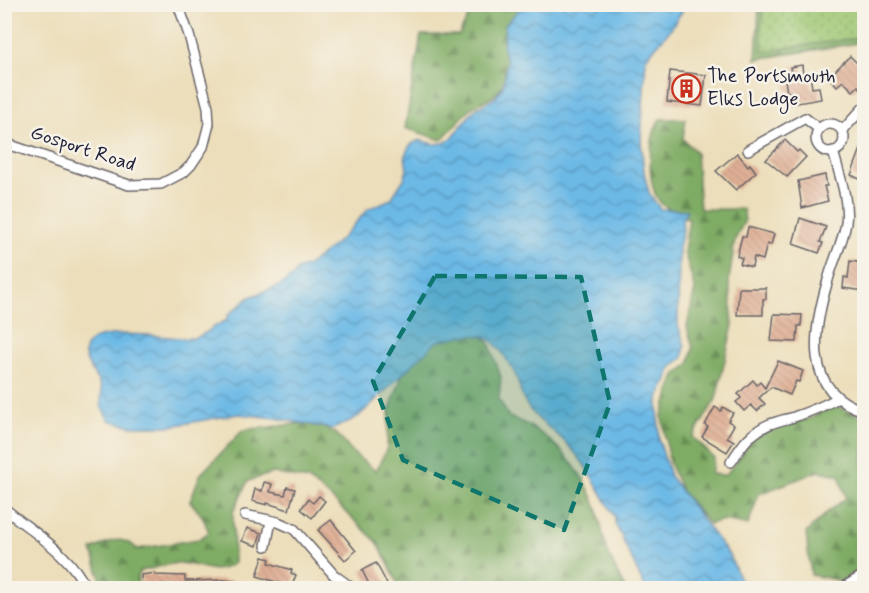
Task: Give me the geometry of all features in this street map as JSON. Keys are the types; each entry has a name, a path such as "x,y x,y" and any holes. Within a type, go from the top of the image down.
{"street":[{"name":"Gosport Road","path":"4,143 129,184 161,184 184,172 203,147 208,132 209,115 189,35 178,4"},
{"path":"842,131 864,107"},
{"path":"748,150 805,118 819,129"},
{"path":"829,124 842,131 842,145 833,152 828,152 818,146 816,135 819,129 829,124"},
{"path":"833,152 847,212 819,319 817,346 819,369 829,389 838,398 864,411"},
{"path":"731,462 749,437 762,428 776,420 812,411 838,398"},
{"path":"4,508 64,557 74,567 86,588"},
{"path":"245,515 294,529 334,575 352,588"},
{"path":"266,546 271,521"},
{"path":"842,588 864,575"}],"highlighted area":[{"path":"435,276 581,277 610,403 564,530 403,460 373,381"}],"green space":[{"path":"764,4 864,5 864,37 763,51 761,29"},
{"path":"474,5 543,5 505,82 495,95 471,108 441,140 405,128 421,35 459,35"},
{"path":"759,5 864,5 864,42 756,59"},
{"path":"660,119 686,119 683,139 696,152 700,209 743,209 745,220 735,240 729,281 733,325 716,399 693,437 714,458 711,474 725,475 752,439 778,425 811,418 832,405 864,417 864,527 855,544 860,569 842,581 811,575 806,533 846,498 839,475 819,471 759,494 748,525 724,520 709,524 682,492 669,462 662,416 675,375 689,364 693,348 687,327 695,289 684,251 689,219 663,205 655,194 652,184 651,149"},
{"path":"475,330 489,342 501,377 499,399 509,417 538,431 550,441 562,452 582,478 596,506 608,552 625,588 400,588 378,543 329,496 308,480 273,473 248,481 233,512 234,563 213,570 186,564 169,564 140,571 136,588 103,588 92,550 115,540 125,541 138,549 199,539 209,532 202,516 190,501 200,475 243,430 312,422 337,434 353,453 376,471 387,448 389,412 402,375 427,342"}],"water":[{"path":"686,5 670,30 646,58 641,141 649,193 660,209 687,210 682,220 683,230 679,247 678,325 685,346 683,358 673,365 658,400 659,440 670,476 729,555 744,588 645,588 615,523 615,517 587,470 567,444 529,408 516,376 503,354 496,345 484,337 462,336 436,342 358,417 333,429 275,418 238,414 171,426 131,426 109,420 102,408 100,385 85,356 87,345 97,338 112,335 198,337 226,321 229,314 250,297 279,286 293,276 297,270 308,266 342,238 368,209 391,199 404,179 407,170 405,155 410,145 419,140 435,144 444,143 452,138 473,111 496,97 503,86 507,61 503,50 505,25 522,6"}],"building":[{"path":"850,56 858,64 860,62 864,66 864,92 858,86 853,91 843,81 837,86 829,77"},
{"path":"802,65 803,75 810,74 812,88 819,87 821,99 792,104 790,92 787,93 784,73 791,72 790,67"},
{"name":"The Portsmouth Elks Lodge","path":"670,71 706,75 702,106 667,102"},
{"path":"785,140 806,157 787,177 766,160"},
{"path":"864,141 864,181 851,175"},
{"path":"737,153 756,172 736,190 716,171"},
{"path":"825,175 827,186 824,186 828,201 802,208 798,181"},
{"path":"800,218 826,227 820,242 823,243 819,253 793,244"},
{"path":"748,227 774,234 771,245 767,244 763,260 754,257 752,267 740,264 742,258 737,256 742,236 746,237"},
{"path":"850,261 864,263 864,291 843,288 844,277 848,278"},
{"path":"739,288 766,288 763,315 737,315"},
{"path":"774,314 802,315 801,326 798,326 797,342 771,341"},
{"path":"778,361 803,371 799,382 796,381 790,395 771,387 759,398 765,404 757,411 751,405 744,411 736,402 741,398 738,394 753,380 757,385 760,382 765,388"},
{"path":"715,407 721,411 723,407 733,413 728,421 734,425 727,437 734,441 727,452 702,437 708,427 705,425"},
{"path":"264,482 272,484 270,492 285,495 287,487 295,489 289,510 252,501 255,489 262,491"},
{"path":"319,496 325,501 312,518 301,509 308,499 313,503"},
{"path":"331,520 356,551 345,560 318,530"},
{"path":"247,528 261,533 257,546 242,541"},
{"path":"263,557 270,559 269,563 292,570 291,573 296,575 291,588 277,588 279,583 257,576"},
{"path":"376,563 389,588 371,588 362,570"},
{"path":"155,573 155,575 185,576 185,581 225,580 248,583 248,588 170,588 170,584 156,585 156,588 142,588 141,575"}],"place":[{"name":"The Portsmouth Elks Lodge","path":"686,88"}]}
